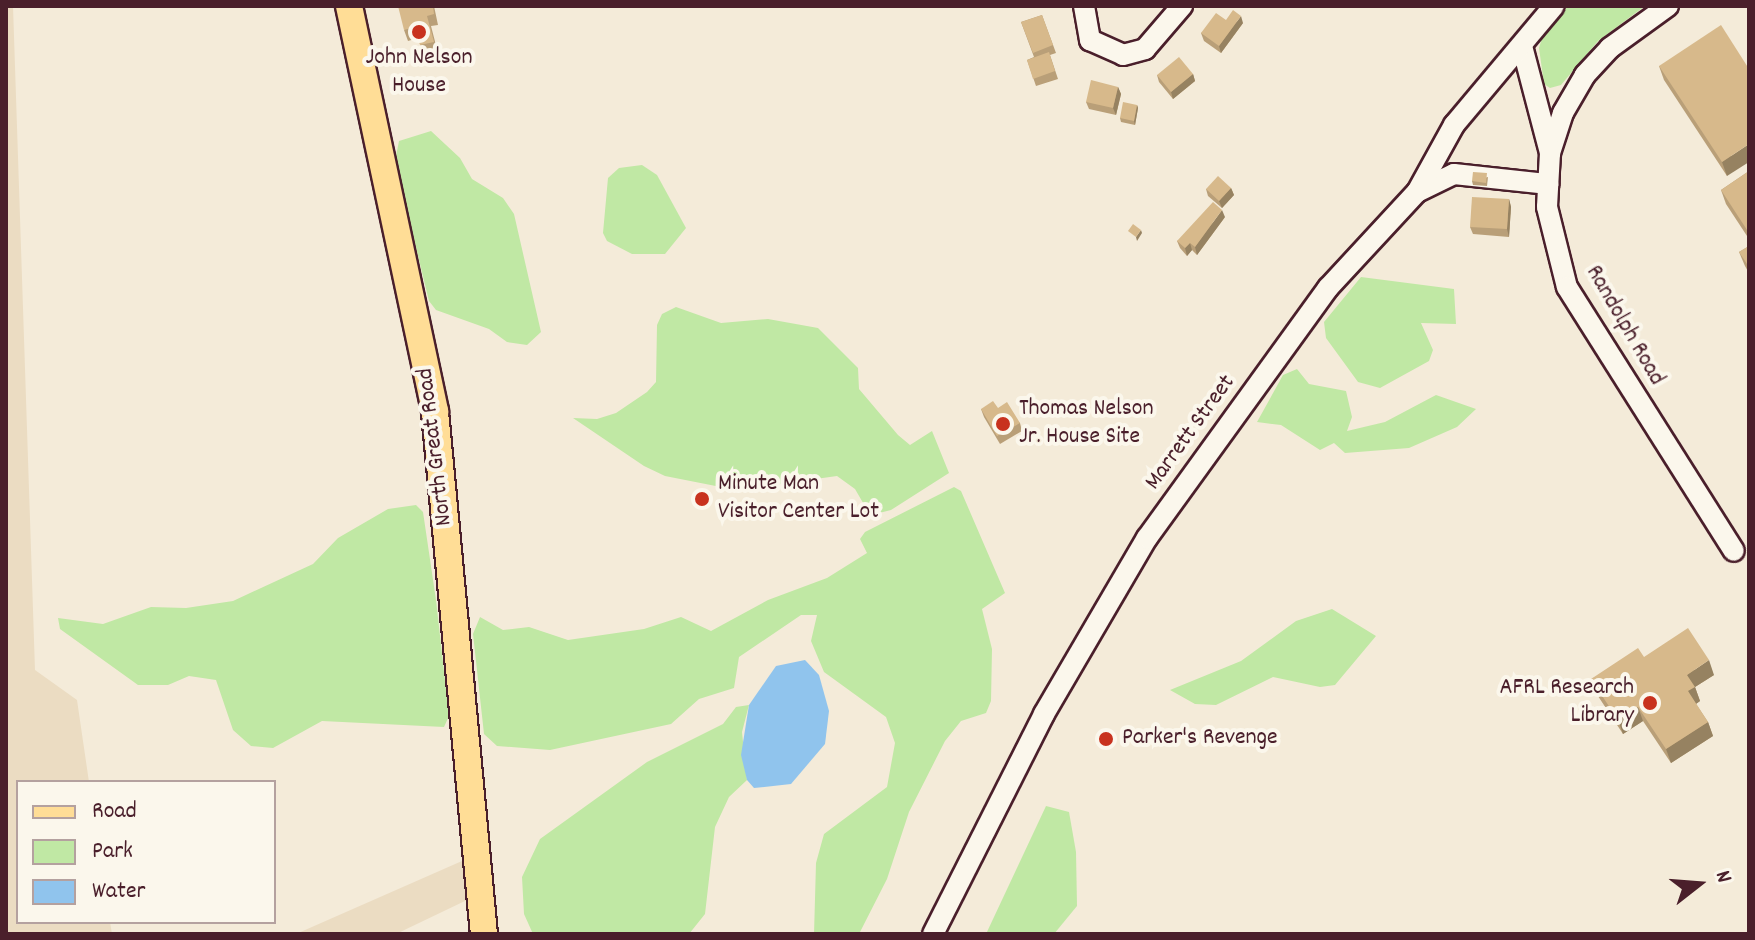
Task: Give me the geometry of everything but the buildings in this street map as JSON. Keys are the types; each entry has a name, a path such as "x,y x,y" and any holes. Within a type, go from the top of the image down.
{"main road":[{"name":"North Great Road","path":"349,6 435,412 484,934"}],"street":[{"path":"1084,6 1090,40 1123,55 1145,49 1182,6"},
{"name":"Marrett Street","path":"933,934 1044,714 1147,538 1328,288 1417,192 1454,125 1554,6"},
{"name":"Randolph Road","path":"1668,6 1610,48 1585,75 1563,113 1550,153 1547,207 1567,287 1734,551"},
{"path":"1522,46 1550,153"},
{"path":"1417,192 1454,174 1548,184"}],"shaded area":[{"path":"6,6 13,6 35,670 77,700 89,780 16,780 16,924 110,924 112,934 6,934"},
{"path":"462,861 467,900 396,934 296,934"}],"green space":[{"path":"1568,6 1645,6 1598,41 1561,85 1550,88 1544,84 1539,48 1543,35"},
{"path":"431,131 460,158 472,179 503,198 514,214 541,332 527,345 507,342 489,329 436,310 429,301 395,161 399,141"},
{"path":"642,165 657,175 686,228 665,254 632,254 607,241 603,233 608,178 619,168"},
{"path":"1361,277 1454,289 1456,324 1421,323 1433,350 1429,361 1380,388 1358,382 1326,338 1324,322"},
{"path":"676,307 721,323 768,319 818,328 858,368 859,389 898,435 910,445 932,431 949,473 891,510 863,517 866,508 855,489 837,476 736,490 665,476 644,466 573,418 597,419 616,413 647,392 656,382 657,325 662,314"},
{"path":"1297,369 1309,384 1346,391 1352,417 1347,431 1385,422 1436,395 1476,409 1457,427 1409,448 1345,453 1334,443 1320,450 1281,425 1257,422 1283,375"},
{"path":"954,487 961,491 1005,593 982,609 992,649 991,701 986,713 961,721 945,741 909,812 887,879 859,934 814,934 816,863 824,834 887,787 895,743 886,717 824,672 811,641 817,615 801,615 739,657 734,688 699,699 671,724 550,750 497,746 484,734 473,634 480,617 503,630 529,627 568,640 644,629 681,617 711,631 768,600 827,578 867,553 860,539 865,532"},
{"path":"416,505 423,512 436,600 449,716 444,727 322,721 273,748 251,746 233,730 216,680 189,676 168,685 138,685 60,629 58,618 103,624 151,607 186,608 233,601 313,564 338,538 388,509"},
{"path":"1332,609 1376,636 1335,685 1320,687 1273,677 1216,705 1195,704 1170,690 1241,661 1296,621"},
{"path":"749,705 742,732 747,780 729,797 715,827 705,914 689,934 533,934 524,914 522,877 540,839 647,762 723,724 736,707"},
{"path":"1046,806 1069,812 1076,852 1077,906 1054,934 986,934"}],"water":[{"path":"805,660 819,675 829,711 825,744 791,784 754,788 747,780 741,755 749,705 776,666"}],"place":[{"name":"John Nelson House","path":"419,32"},
{"name":"Thomas Nelson Jr. House Site","path":"1003,424"},
{"name":"Minute Man Visitor Center Lot","path":"702,499"},
{"name":"AFRL Research Library","path":"1650,703"},
{"name":"Parker's Revenge","path":"1106,739"}]}
